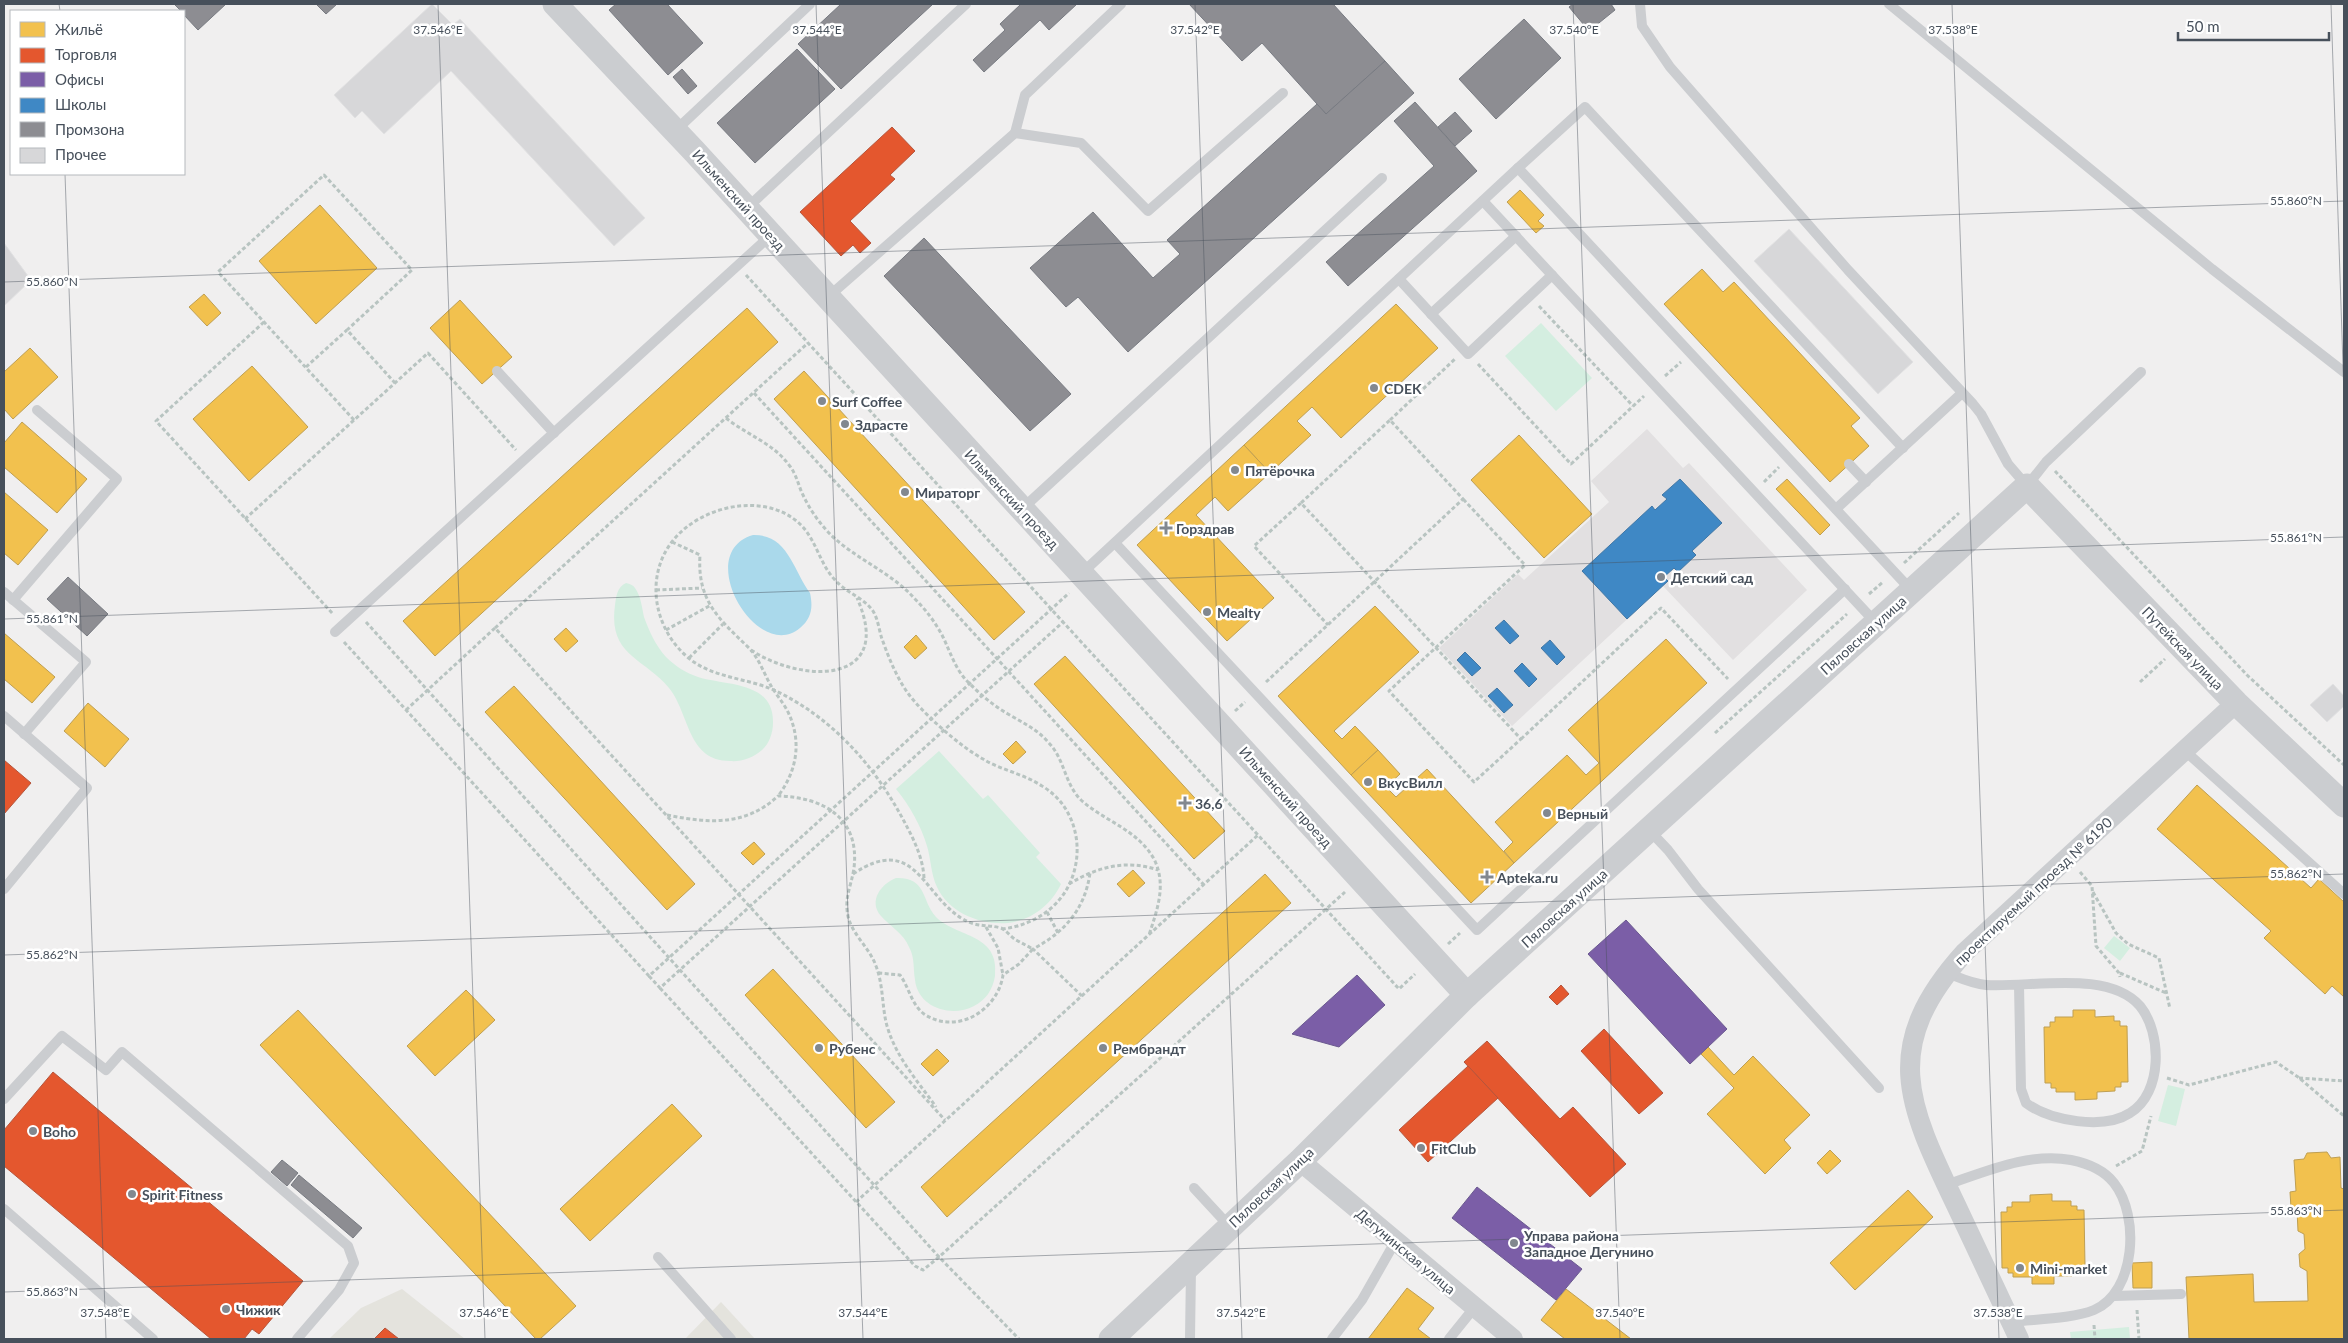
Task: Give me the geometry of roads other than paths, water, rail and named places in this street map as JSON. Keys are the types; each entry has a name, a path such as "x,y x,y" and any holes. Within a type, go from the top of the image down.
{"street":[{"name":"Ильменский проезд","path":"555,4 747,208 1468,995"},
{"name":"Пяловская улица","path":"1111,1339 1300,1161 1468,995 2027,486"},
{"name":"Путейская улица","path":"2027,486 2236,703 2344,805"},
{"name":"проектируемый проезд № 6190","path":"2015,1330 1946,1185 1918,1120 1909,1080 1913,1040 1919,1021 1931,996 1965,952 2236,703"},
{"name":"Дегунинская улица","path":"1300,1161 1513,1339"}],"lane":[{"path":"675,131 810,4"},
{"path":"747,208 966,4"},
{"path":"828,296 1016,133 1025,95 1121,4"},
{"path":"1640,4 1642,26 1670,67 1848,270 1981,414 2008,464 2027,486 2046,462 2140,372"},
{"path":"1889,4 2212,269 2344,372"},
{"path":"1016,133 1081,143 1148,211 1283,92"},
{"path":"1083,576 1115,543 1585,107 1903,448"},
{"path":"1518,168 1912,590"},
{"path":"1022,509 1382,178"},
{"path":"1483,201 1876,623"},
{"path":"339,629 771,235"},
{"path":"1431,314 1516,236"},
{"path":"1399,279 1466,352 1552,275"},
{"path":"497,371 554,433"},
{"path":"1836,509 1962,392"},
{"path":"13,600 117,479 37,410"},
{"path":"1849,464 1866,482"},
{"path":"1115,543 1477,930 1845,589"},
{"path":"4,592 86,662 24,734"},
{"path":"4,716 87,788 4,889"},
{"path":"2184,750 2344,894"},
{"path":"1649,830 1668,850 1698,889 1879,1088"},
{"path":"1947,973 1976,984 2089,984 2105,987 2122,994 2139,1006 2147,1018 2152,1031 2155,1057 2151,1083 2147,1094 2132,1113 2107,1120 2078,1121 2048,1116 2033,1109 2026,1103 2022,1097 2019,985"},
{"path":"4,1099 62,1036 106,1070 122,1052 348,1246 354,1264 338,1290 297,1339"},
{"path":"1946,1185 1992,1169 2020,1162 2045,1159 2070,1160 2104,1173 2114,1183 2123,1200 2129,1221 2129,1252 2124,1276 2114,1296 2094,1310 2015,1330"},
{"path":"1194,1188 1230,1227"},
{"path":"4,1209 152,1339"},
{"path":"1332,1339 1362,1300 1396,1242"},
{"path":"658,1257 731,1339"},
{"path":"1190,1339 1191,1264"},
{"path":"2114,1296 2181,1294"},
{"path":"1449,1339 1474,1308"}],"water":[{"path":"753,535 765,536 774,540 782,547 810,593 811,608 807,620 800,628 783,635 766,631 750,619 738,602 730,582 729,562 736,546"}],"place":[{"name":"CDEK","path":"1374,388"},
{"name":"Surf Coffee","path":"822,401"},
{"name":"Здрасте","path":"845,424"},
{"name":"Пятёрочка","path":"1235,470"},
{"name":"Мираторг","path":"905,492"},
{"name":"Горздрав","path":"1166,528"},
{"name":"Детский сад","path":"1661,577"},
{"name":"Mealty","path":"1207,612"},
{"name":"ВкусВилл","path":"1368,782"},
{"name":"36,6","path":"1185,803"},
{"name":"Верный","path":"1547,813"},
{"name":"Apteka.ru","path":"1487,877"},
{"name":"Рубенс","path":"819,1048"},
{"name":"Рембрандт","path":"1103,1048"},
{"name":"Boho","path":"33,1131"},
{"name":"FitClub","path":"1421,1148"},
{"name":"Spirit Fitness","path":"132,1194"},
{"name":"Управа района Западное Дегунино","path":"1514,1243"},
{"name":"Mini-market","path":"2020,1268"},
{"name":"Чижик","path":"226,1309"}]}
